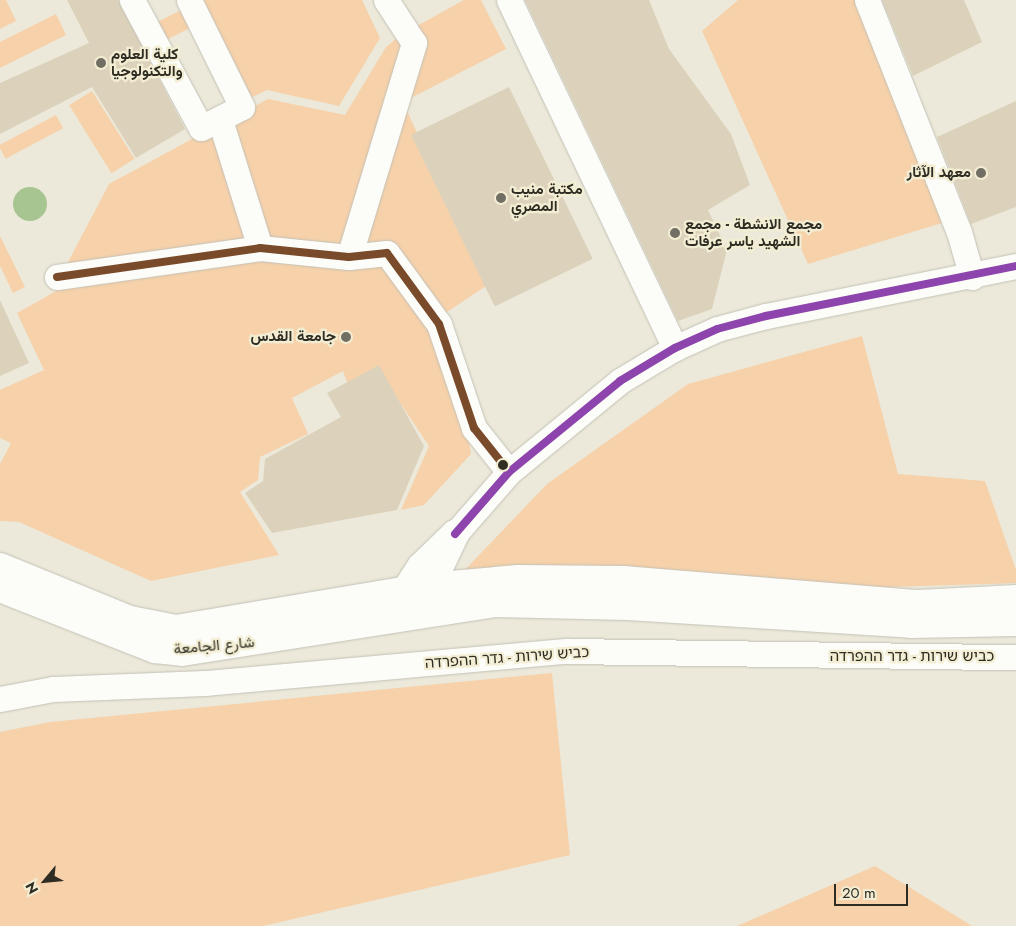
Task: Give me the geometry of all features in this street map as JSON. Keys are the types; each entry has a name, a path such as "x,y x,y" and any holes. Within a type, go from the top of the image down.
{"main road":[{"path":"413,598 421,566 455,534"},
{"name":"شارع الجامعة","path":"0,567 130,620 176,629 413,598"},
{"path":"413,598 518,579 622,580 918,604 1016,599"},
{"name":"شارع الجامعة","path":"0,588 154,649 182,652 413,598"},
{"path":"413,598 495,603 628,606 911,624 1016,622"}],"street":[{"path":"132,0 200,128 220,120 242,107 189,0"},
{"path":"349,257 414,43 386,0"},
{"path":"509,0 675,348"},
{"path":"867,0 959,232 972,277"},
{"path":"220,120 260,248"},
{"path":"57,276 260,248 349,257 388,254 439,324 474,428 509,472"},
{"path":"455,534 509,472 620,381 675,348 717,329 766,316 972,277 1016,266"},
{"name":"כביש שירות - גדר ההפרדה","path":"0,699 53,689 205,683 567,651 1016,657"}],"shaded area":[{"path":"0,0 6,0 16,21 0,29"},
{"path":"196,0 362,0 380,38 339,106 267,90 244,101"},
{"path":"464,0 481,0 506,49 405,101 413,28"},
{"path":"738,0 856,0 945,222 808,264 702,31"},
{"path":"185,8 194,26 162,42 153,24"},
{"path":"56,14 66,35 0,68 0,42"},
{"path":"402,34 407,43 345,252 265,242 227,121 268,99 345,115 386,47"},
{"path":"92,91 134,159 111,173 69,105"},
{"path":"404,104 486,286 441,316 389,249 356,250"},
{"path":"56,115 63,128 6,159 0,145"},
{"path":"216,126 251,238 66,266 109,184"},
{"path":"30,187 42,192 47,204 42,216 30,221 18,216 13,204 18,192"},
{"path":"0,236 25,287 13,293 0,266"},
{"path":"265,259 382,266 430,330 467,430 471,454 424,505 401,510 429,446 378,370 348,385 343,371 292,398 308,434 260,457 258,480 240,492 279,555 151,581 19,522 0,521 0,464 11,443 0,438 0,390 44,370 17,313 67,285"},
{"path":"862,336 898,474 985,481 1016,570 1016,583 763,591 460,575 547,484 688,384"},
{"path":"552,673 570,855 263,926 0,926 0,732 50,722"},
{"path":"875,866 972,926 737,926"}],"building":[{"name":"كلية العلوم والتكنولوجيا","path":"67,0 118,0 185,129 136,158 92,87 0,134 0,83 89,43"},
{"path":"525,0 649,0 669,49 731,134 750,185 708,210 727,250 712,309 678,321"},
{"path":"882,0 964,0 982,42 913,76"},
{"name":"مكتبة منيب المصري","path":"509,87 593,259 495,306 411,135"},
{"name":"معهد الآثار","path":"1016,101 1016,207 971,224 937,137"},
{"path":"0,300 29,363 0,376"},
{"path":"379,365 424,446 397,510 272,533 245,493 263,481 265,459 341,417 327,393"}],"transit line":[{"path":"57,277 260,248 349,257 387,253 439,324 474,428 509,472"},
{"path":"455,534 509,472 620,381 675,348 717,329 766,316 1016,266"}],"place":[{"name":"كلية العلوم والتكنولوجيا","path":"101,63"},
{"name":"معهد الآثار","path":"981,173"},
{"name":"مكتبة منيب المصري","path":"501,198"},
{"name":"مجمع الانشطة - مجمع الشهيد ياسر عرفات","path":"675,233"},
{"name":"جامعة القدس","path":"346,337"}]}
